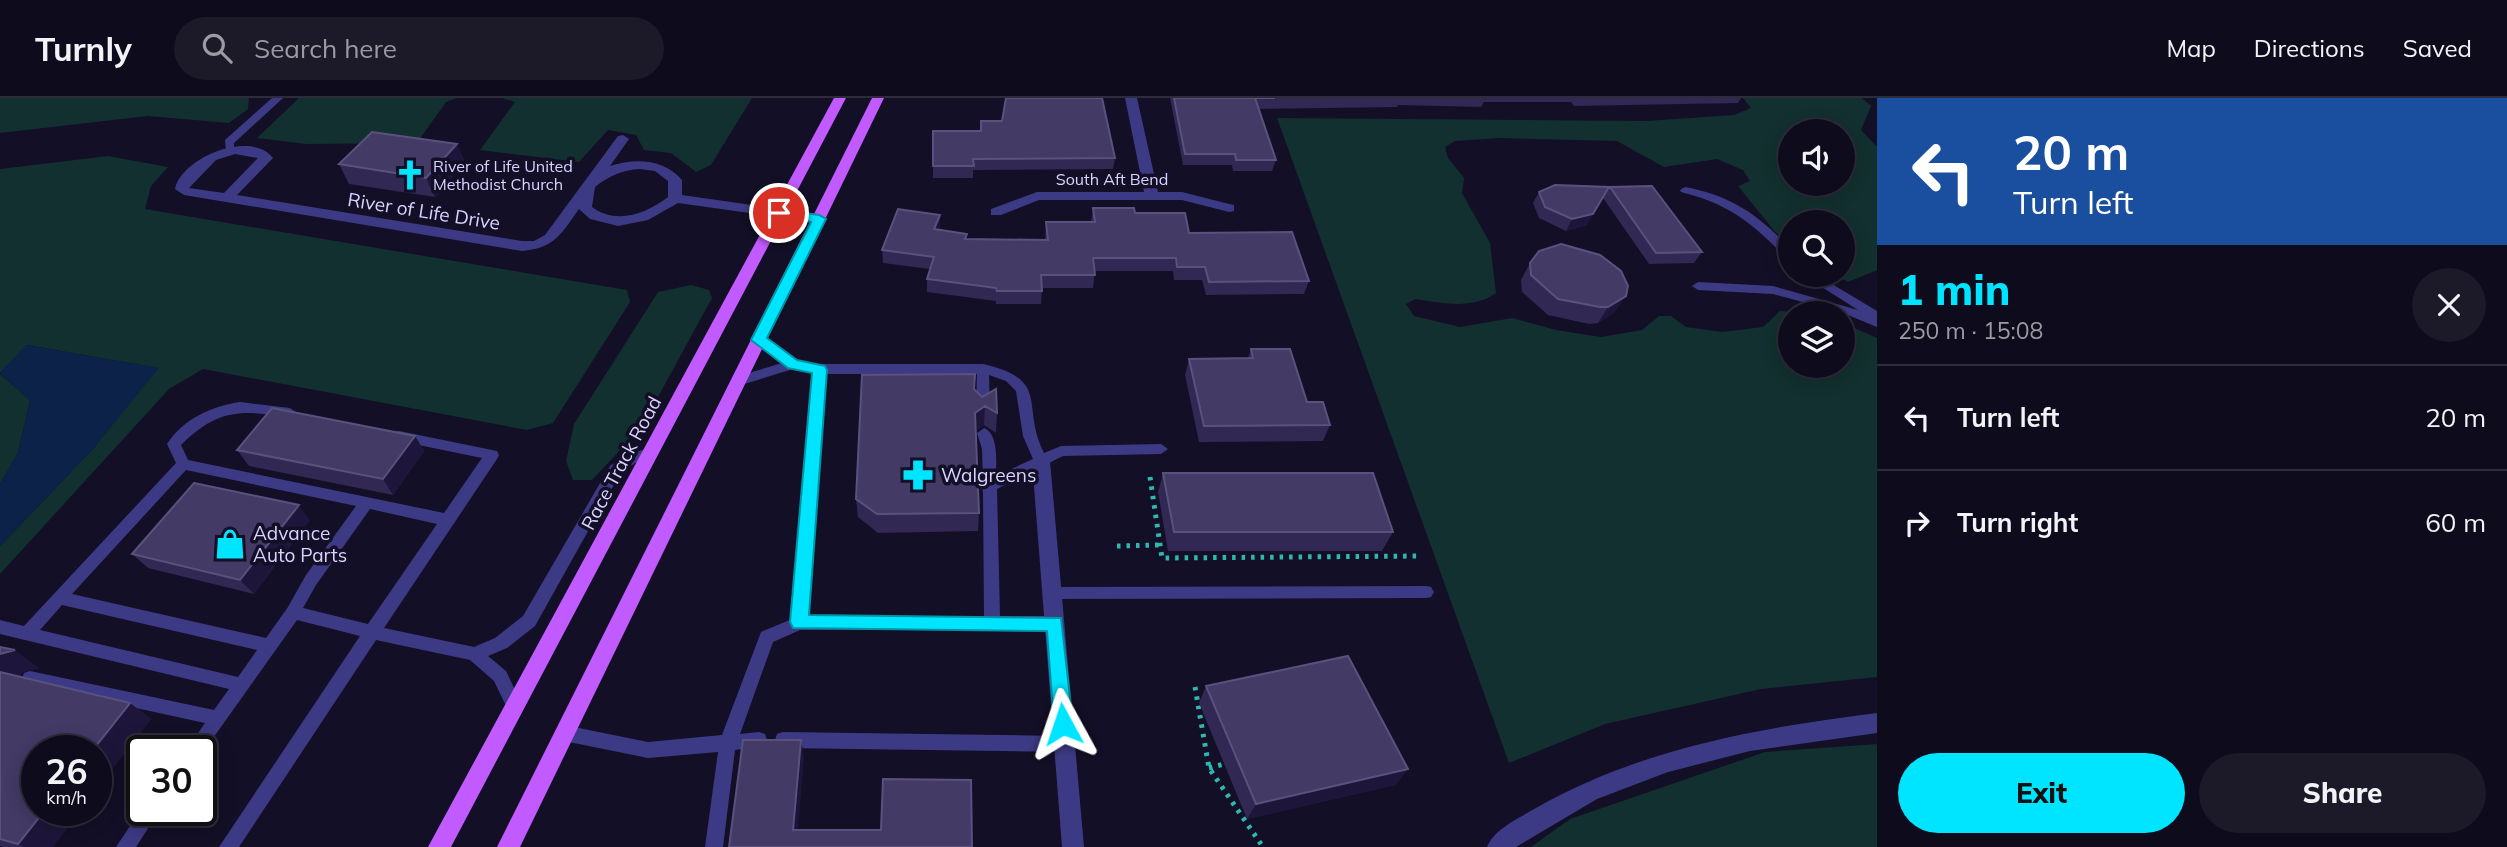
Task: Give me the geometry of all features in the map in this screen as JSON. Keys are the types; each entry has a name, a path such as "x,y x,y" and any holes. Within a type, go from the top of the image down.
{"main road":[{"name":"Race Track Road","path":"439,847 840,98"},
{"path":"508,847 878,98"},
{"path":"779,213 819,219"}],"street":[{"path":"1131,98 1152,196"},
{"name":"River of Life Drive","path":"230,149 215,154 181,187 184,191 528,247 551,238 623,139"},
{"path":"227,198 266,158 262,154 230,149"},
{"name":"River of Life Drive","path":"588,186 612,168 650,166 666,172 675,180 675,198"},
{"path":"588,186 585,208 604,218 624,220 647,216 665,207 675,198 779,213"},
{"name":"South Aft Bend","path":"996,212 1037,196 1182,196 1229,208"},
{"path":"1041,461 1073,847"},
{"path":"1498,847 1511,835 1572,799 1635,772 1699,751 1774,734 1877,723"}],"lane":[{"path":"230,149 229,142 278,98"},
{"path":"1685,190 1714,194 1739,207 1778,244"},
{"path":"1698,286 1773,290 1843,309 1877,323"},
{"path":"1828,287 1877,317"},
{"path":"759,340 793,364 820,370 996,371 1018,383 1027,398 1030,436 1041,461"},
{"path":"738,381 793,364"},
{"path":"983,369 986,404"},
{"path":"799,622 820,370"},
{"path":"183,464 174,444 191,425 226,406 263,407 303,416"},
{"path":"228,847 492,455 384,433"},
{"path":"988,433 987,487 992,623"},
{"path":"987,487 1061,451 1161,449"},
{"path":"474,654 501,643 530,621 615,470 630,459 650,453"},
{"path":"183,464 448,520"},
{"path":"26,634 183,464"},
{"path":"206,735 270,646 311,580 366,504"},
{"path":"1052,593 1426,592"},
{"path":"59,598 270,646"},
{"path":"293,612 474,654 500,676 514,705"},
{"path":"714,847 727,745 767,637 799,622 1055,623"},
{"path":"0,627 242,685"},
{"path":"30,678 218,718"},
{"path":"564,733 648,750 727,745 756,740 1065,744"},
{"path":"125,847 140,826"}],"path":[{"path":"1150,477 1162,558 1420,556"},
{"path":"1117,546 1160,545"},
{"path":"1195,687 1209,768 1215,781 1263,847"},
{"path":"1209,768 1224,764"}],"green space":[{"path":"0,98 249,98 248,109 229,123 148,116 0,133"},
{"path":"299,98 457,98 446,102 417,143 306,144 257,138"},
{"path":"502,98 752,98 711,165 696,172 671,153 644,150 636,135 608,130 579,162 480,150 515,102"},
{"path":"1743,98 1862,98 1871,106 1861,130 1877,147 1877,270 1855,279 1855,210 1778,210 1778,235 1738,186 1750,181 1743,170 1717,159 1664,167 1617,141 1499,138 1455,141 1445,147 1448,158 1464,178 1462,193 1490,243 1496,293 1477,302 1446,303 1415,299 1406,304 1414,316 1460,327 1512,318 1556,330 1601,337 1642,330 1659,316 1671,316 1686,327 1722,332 1763,327 1778,313 1778,378 1855,378 1855,328 1877,338 1877,677 1761,689 1605,724 1509,763 1277,118 1647,121 1734,115 1751,108"},
{"path":"108,156 168,167 151,186 145,209 627,290 630,302 553,423 527,430 203,369 169,389 0,574 0,546 92,450 158,368 27,345 0,373 0,169"},
{"path":"691,285 709,290 712,298 641,428 592,480 573,480 566,461 574,424 658,292"},
{"path":"0,374 30,400 18,453 0,484"},
{"path":"1877,744 1877,847 1531,847 1570,819 1765,752"}],"water":[{"path":"26,345 159,368 92,450 0,546 0,484 18,453 30,401 0,373"}],"building":[{"path":"1006,98 1102,98 1115,158 973,159 974,166 933,166 933,131 981,131 981,121 1002,121"},
{"path":"1174,98 1255,98 1276,160 1236,160 1235,154 1185,154"},
{"path":"372,132 457,144 426,178 339,164"},
{"path":"1555,185 1609,187 1593,214 1572,219 1545,207 1539,192"},
{"path":"1652,186 1702,252 1656,253 1610,187"},
{"path":"1093,208 1134,208 1135,213 1185,213 1189,233 1292,232 1309,281 1209,282 1205,267 1177,267 1176,258 1093,258 1095,275 1041,275 1042,291 997,291 996,288 927,279 934,257 882,250 898,209 940,215 934,229 967,234 965,239 1048,240 1046,222 1095,222"},
{"path":"1561,244 1600,255 1621,271 1628,286 1626,296 1608,307 1558,299 1531,275 1530,263 1539,251"},
{"path":"1251,349 1290,349 1307,402 1323,402 1330,425 1204,426 1189,359 1253,358"},
{"name":"Walgreens","path":"975,374 974,389 982,397 996,389 997,413 985,406 975,413 979,513 877,514 856,499 862,375"},
{"path":"272,408 415,436 383,479 237,450"},
{"path":"1163,473 1373,473 1393,532 1174,532"},
{"name":"Advance Auto Parts","path":"194,483 299,505 240,580 132,554"},
{"path":"0,647 15,650 0,654"},
{"path":"1348,656 1408,769 1256,804 1206,686"},
{"path":"0,672 130,703 105,735 21,735 21,826 32,826 18,844 0,839"},
{"path":"743,740 801,740 793,830 881,830 883,779 971,780 972,847 729,847"}],"place":[{"name":"River of Life United Methodist Church","path":"410,175"},
{"name":"Walgreens","path":"918,475"},
{"name":"Advance Auto Parts","path":"230,544"}],"route":[{"path":"779,213 819,219 759,340 793,364 820,370 799,622 1055,623 1063,724"}]}
